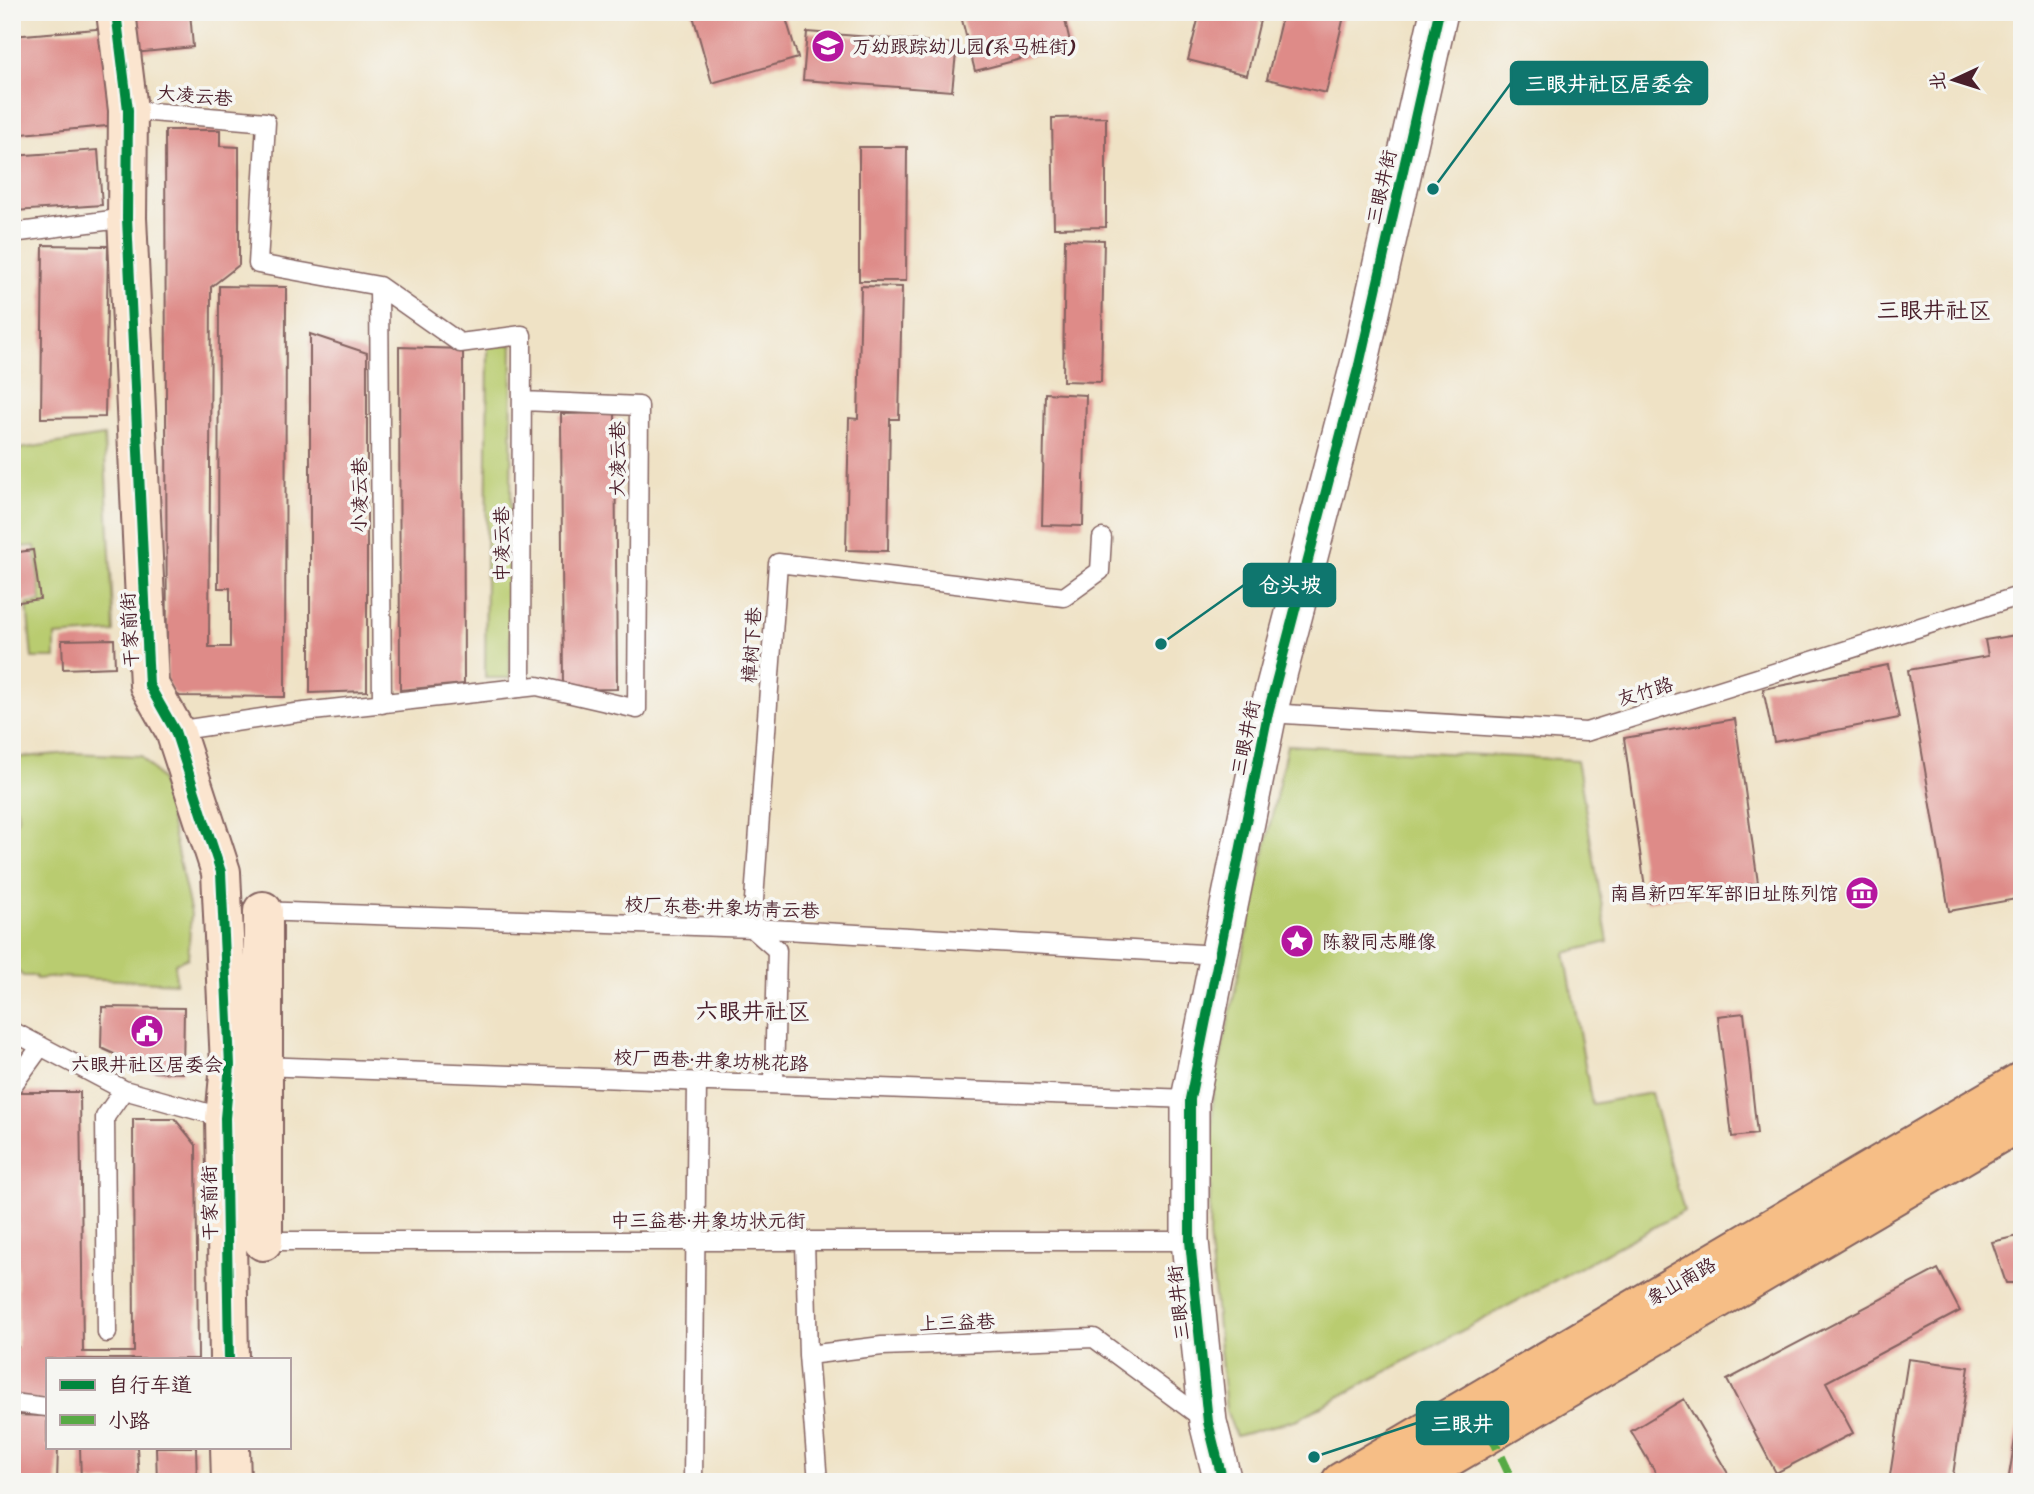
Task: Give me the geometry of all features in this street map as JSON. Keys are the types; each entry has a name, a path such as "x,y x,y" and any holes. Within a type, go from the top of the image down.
{"main road":[{"name":"象山南路","path":"1340,1482 2022,1081"},
{"name":"象山南路","path":"1407,1482 2022,1120"}],"street":[{"name":"干家前街","path":"116,12 128,110 127,218 149,685 175,732 221,872 223,910 247,1066 225,1118 245,1241 229,1358"},
{"name":"三眼井街","path":"1223,1482 1208,1422 1190,1241 1190,1099 1268,713 1359,365 1439,12"},
{"path":"245,1241 247,1066 263,911"},
{"path":"230,1448 231,1482"}],"lane":[{"name":"大凌云巷","path":"128,110 267,122 258,264 379,286 460,343 523,335 523,401 639,406 637,709 537,686 295,713 175,732"},
{"path":"12,233 127,218"},
{"name":"小凌云巷","path":"379,286 382,704"},
{"name":"中凌云巷","path":"521,688 523,401"},
{"name":"樟树下巷","path":"752,928 778,563 1065,597 1100,571 1102,538"},
{"name":"友竹路","path":"1268,713 1586,732 2022,595"},
{"name":"校厂东巷·井象坊青云巷","path":"223,910 752,928 1219,955"},
{"path":"752,928 777,950 774,1084"},
{"path":"12,1031 124,1090 225,1118"},
{"path":"12,1086 41,1045"},
{"name":"校厂西巷·井象坊桃花路","path":"247,1066 1190,1099"},
{"path":"693,1482 698,1081"},
{"path":"107,1333 105,1117 124,1090"},
{"name":"中三益巷·井象坊状元街","path":"245,1241 1190,1241"},
{"path":"805,1241 808,1354 818,1482"},
{"name":"上三益巷","path":"808,1354 882,1346 1094,1338 1208,1422"},
{"path":"12,1403 46,1407"}],"green space":[{"path":"488,344 512,345 510,678 485,678"},
{"path":"104,436 114,632 55,636 55,658 32,658 27,604 41,602 35,546 20,547 12,486 12,450"},
{"path":"1287,745 1577,760 1608,942 1565,953 1592,1104 1651,1093 1684,1211 1298,1419 1236,1436 1226,1410 1209,1236 1213,1094"},
{"path":"71,753 141,756 161,779 191,914 188,958 175,963 176,983 60,977 36,979 35,976 23,976 12,966 12,828 18,818 17,809 12,802 12,758"}],"building":[{"path":"129,12 190,12 193,47 134,53"},
{"path":"692,12 784,12 798,58 712,83"},
{"path":"960,12 1063,12 1071,46 975,71"},
{"path":"1200,12 1262,12 1247,75 1188,60"},
{"path":"1283,12 1345,12 1326,93 1267,79"},
{"path":"108,28 117,125 12,135 12,36"},
{"path":"807,32 957,44 952,91 803,80"},
{"path":"1106,117 1106,227 1054,228 1052,118"},
{"path":"165,130 220,130 220,146 239,147 239,265 211,287 209,647 230,647 230,588 218,588 219,286 286,287 285,697 180,696 173,693 167,682"},
{"path":"859,147 907,147 906,281 859,281"},
{"path":"98,150 102,205 15,211 12,156"},
{"path":"1065,239 1104,240 1101,382 1063,381"},
{"path":"43,245 108,246 105,417 41,418"},
{"path":"861,286 902,287 899,419 890,419 888,551 846,550 849,418 858,419"},
{"path":"310,334 367,353 367,691 310,693"},
{"path":"399,347 463,349 464,684 400,690"},
{"path":"1045,393 1086,395 1083,526 1042,525"},
{"path":"615,413 617,689 563,690 561,414"},
{"path":"33,550 40,599 12,603 12,553"},
{"path":"2022,634 2022,898 1949,911 1908,670 1988,656 1985,640"},
{"path":"114,639 115,667 63,669 62,640"},
{"path":"1888,665 1899,718 1774,742 1763,689"},
{"path":"1735,719 1758,883 1647,902 1624,738"},
{"path":"102,1007 184,1008 183,1073 154,1072 101,1048"},
{"path":"1744,1013 1757,1134 1732,1137 1718,1016"},
{"path":"16,1092 80,1092 83,1352 134,1352 133,1119 175,1119 196,1145 198,1358 46,1358 46,1401 12,1400 12,1347 18,1347"},
{"path":"2022,1235 2022,1283 2006,1283 1992,1242"},
{"path":"1938,1269 1960,1311 1826,1382 1853,1433 1776,1473 1727,1380"},
{"path":"1908,1359 1969,1367 1952,1482 1889,1482"},
{"path":"1684,1399 1733,1482 1661,1482 1631,1431"},
{"path":"2020,1409 2022,1482 2008,1482"},
{"path":"12,1415 46,1416 46,1448 58,1448 57,1482 12,1482"},
{"path":"80,1448 137,1448 139,1482 81,1482"},
{"path":"156,1448 196,1448 197,1482 157,1482"}],"marked path":[{"path":"952,12 954,20"},
{"path":"1490,1432 1513,1482"}],"cycle path":[{"path":"116,12 128,110 127,218 149,685 175,731 221,872 230,1065 225,1118 229,1358"},
{"path":"1223,1482 1208,1422 1190,1241 1190,1099 1268,713 1359,365 1439,12"}],"place":[{"name":"万幼跟踪幼儿园(系马桩街)","path":"828,46"},
{"name":"三眼井社区居委会","path":"1433,189"},
{"name":"仓头坡","path":"1161,644"},
{"name":"南昌新四军军部旧址陈列馆","path":"1862,893"},
{"name":"陈毅同志雕像","path":"1297,941"},
{"name":"六眼井社区居委会","path":"147,1031"},
{"name":"三眼井","path":"1314,1457"}],"district":[{"name":"三眼井社区","path":"1934,310"},
{"name":"六眼井社区","path":"753,1011"}]}
